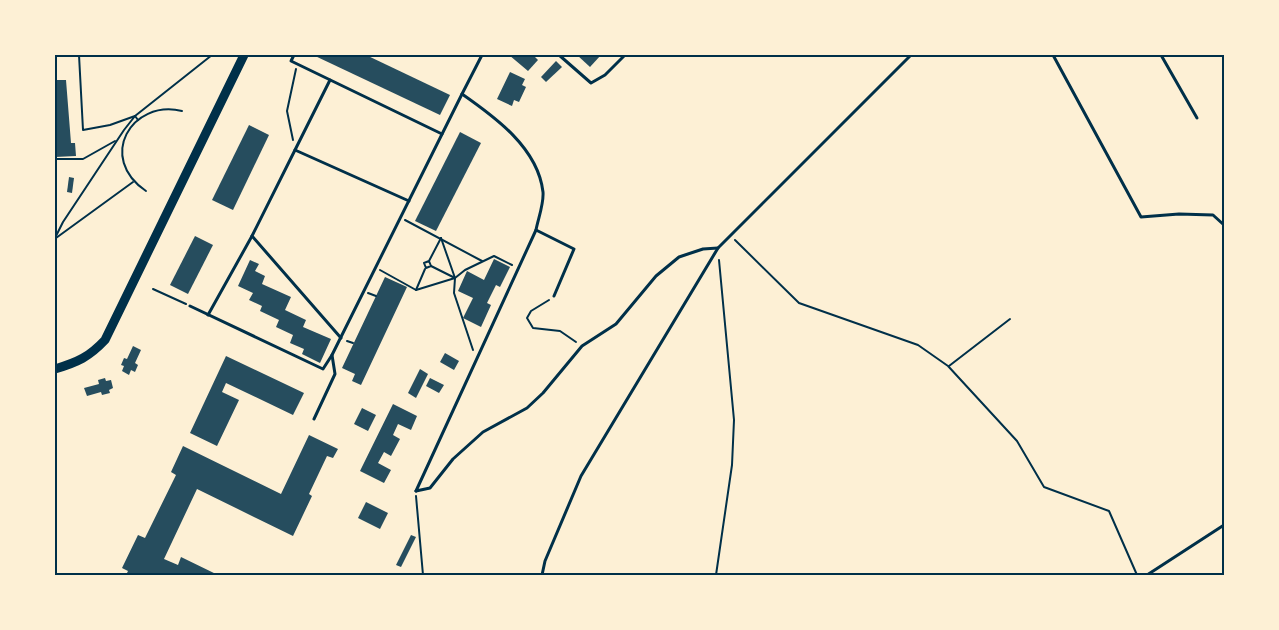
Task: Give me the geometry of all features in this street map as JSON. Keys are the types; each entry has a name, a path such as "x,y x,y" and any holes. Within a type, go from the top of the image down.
{"main road":[{"path":"55,369 74,364 91,355 105,340 244,55"}],"lane":[{"path":"294,55 291,61 442,134"},
{"path":"190,306 323,370 341,338 482,55"},
{"path":"559,55 591,83 604,75 625,55"},
{"path":"542,575 545,561 581,476 718,248 911,55"},
{"path":"1053,55 1141,217 1179,214 1213,215 1224,225"},
{"path":"1161,55 1198,118"},
{"path":"208,315 252,236 330,80"},
{"path":"462,94 493,116 520,144 536,168 543,193 536,230 416,491 430,488 453,459 483,432 527,408 544,393 582,346 616,324 631,309 656,276 679,257 703,249 718,248"},
{"path":"295,150 409,201"},
{"path":"536,230 574,249 554,296"},
{"path":"252,236 341,338"},
{"path":"314,420 335,374 332,355"},
{"path":"1147,575 1224,525"}],"path":[{"path":"79,55 82,130 110,125 135,116"},
{"path":"55,238 63,222 116,140 135,116 212,55"},
{"path":"295,150 287,111 297,64"},
{"path":"146,191 133,182 122,156 123,142 138,120 161,110 182,112"},
{"path":"135,116 138,120"},
{"path":"55,159 83,159 116,140"},
{"path":"55,238 133,182"},
{"path":"401,218 484,262"},
{"path":"730,235 800,302 918,345 948,366 1017,441 1044,487 1110,511 1137,575"},
{"path":"416,290 426,268 424,263 429,261 441,238"},
{"path":"441,238 455,278 454,293 477,360"},
{"path":"716,575 732,465 734,420 718,248"},
{"path":"375,268 416,290 455,278 465,270 494,256 519,268"},
{"path":"429,261 431,266 455,278"},
{"path":"426,268 431,266"},
{"path":"153,289 190,306"},
{"path":"554,296 543,306 531,311 527,318 533,328 560,331 582,346"},
{"path":"948,366 1010,319"},
{"path":"418,505 423,575"}],"building":[{"path":"313,55 366,55 450,95 440,115"},
{"path":"509,55 533,55 538,60 528,71"},
{"path":"577,55 601,55 590,67"},
{"path":"556,61 562,67 546,82 541,77"},
{"path":"510,72 525,79 522,85 526,87 519,102 514,100 512,106 497,99"},
{"path":"55,80 66,80 71,143 75,143 76,156 55,157"},
{"path":"249,125 269,135 233,210 212,200"},
{"path":"460,132 481,143 436,231 415,221"},
{"path":"69,177 74,178 72,193 67,192"},
{"path":"195,236 213,245 188,294 170,285"},
{"path":"494,259 510,267 500,287 496,285 487,303 491,305 481,327 463,318 473,298 458,291 467,271 484,280"},
{"path":"250,260 259,264 255,271 265,276 262,284 291,297 285,310 306,320 303,327 331,339 320,363 302,354 304,349 290,343 293,335 276,327 279,320 260,311 262,306 249,300 253,293 238,286"},
{"path":"385,277 407,287 361,385 352,381 355,374 342,368"},
{"path":"133,346 141,350 135,363 138,365 135,372 131,370 129,375 122,371 124,366 121,365 124,358 127,359"},
{"path":"445,353 459,361 454,370 440,362"},
{"path":"226,356 304,393 293,415 226,383 222,392 239,400 217,446 190,433"},
{"path":"420,369 428,374 416,398 408,393"},
{"path":"105,378 106,381 111,380 113,388 109,390 110,393 102,395 101,392 87,396 84,388 99,384 98,380"},
{"path":"430,378 444,385 439,393 426,386"},
{"path":"393,404 417,416 411,430 398,424 393,435 400,439 391,456 384,452 378,463 391,470 384,483 360,471"},
{"path":"362,408 376,415 368,431 354,424"},
{"path":"309,435 338,449 333,458 327,456 309,494 312,496 293,536 197,489 164,559 178,565 181,557 218,575 126,575 128,571 122,568 138,535 145,538 176,475 171,472 183,446 281,494"},
{"path":"366,502 388,513 380,529 358,518"},
{"path":"411,535 416,537 401,567 396,565"}]}
